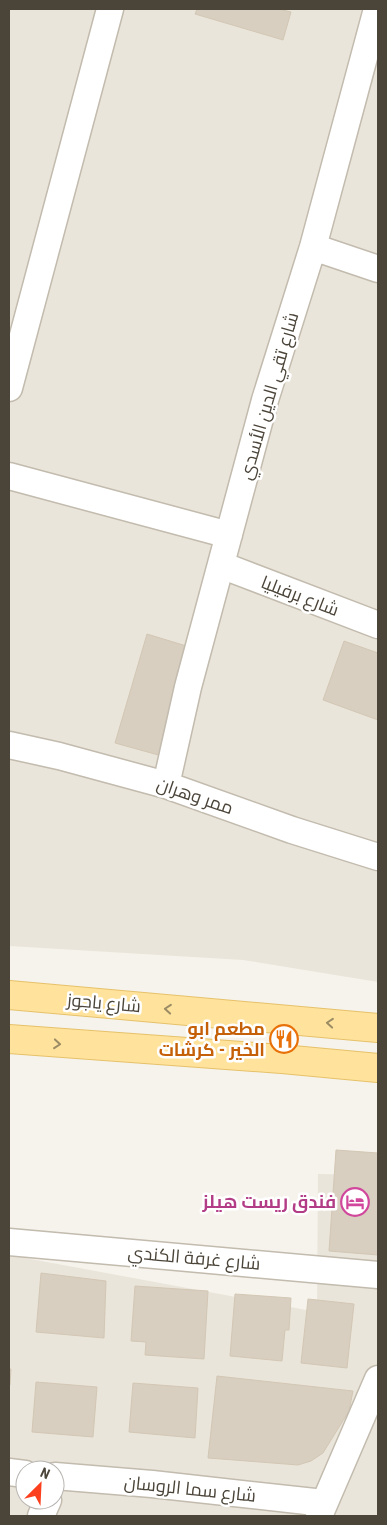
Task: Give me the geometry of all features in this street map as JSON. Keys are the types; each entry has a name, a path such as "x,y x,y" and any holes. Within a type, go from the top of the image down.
{"main road":[{"name":"شارع ياجوز","path":"9,995 378,1028"},
{"path":"9,1039 378,1068"}],"street":[{"path":"9,388 110,9"},
{"name":"شارع تقي الدين الأسدي","path":"166,785 188,687 265,400 313,247 377,9"},
{"path":"313,247 378,269"},
{"path":"9,476 230,535"},
{"name":"شارع برفيليا","path":"221,566 378,625"},
{"name":"ممر وهران","path":"9,746 59,756 166,785 292,830 378,857"},
{"name":"شارع غرفة الكندي","path":"9,1242 378,1275"},
{"path":"322,1509 378,1379"},
{"name":"شارع سما الروسان","path":"65,1484 152,1484 322,1509"}],"shaded area":[{"path":"9,9 378,9 378,982 243,960 9,946"},
{"path":"318,1174 378,1175 378,1516 9,1516 9,1255 317,1312"}],"building":[{"path":"197,9 279,9 291,12 283,40 195,14"},
{"path":"147,634 193,648 162,756 115,743"},
{"path":"344,641 378,653 378,720 323,700"},
{"name":"فندق ريست هيلز","path":"336,1150 378,1153 378,1255 329,1251"},
{"path":"41,1273 106,1281 104,1338 36,1332"},
{"path":"135,1286 208,1291 204,1359 145,1355 146,1342 131,1341"},
{"path":"235,1294 291,1298 289,1330 285,1330 282,1361 230,1356"},
{"path":"308,1299 354,1304 347,1368 301,1363"},
{"path":"9,1369 11,1369 10,1385 9,1385"},
{"path":"217,1376 353,1391 349,1411 323,1453 311,1461 298,1465 208,1458"},
{"path":"36,1382 97,1387 93,1437 32,1432"},
{"path":"133,1383 198,1388 195,1438 129,1432"}],"place":[{"name":"مطعم ابو الخير - كرشات","path":"284,1039"},
{"name":"فندق ريست هيلز","path":"355,1202"}]}
